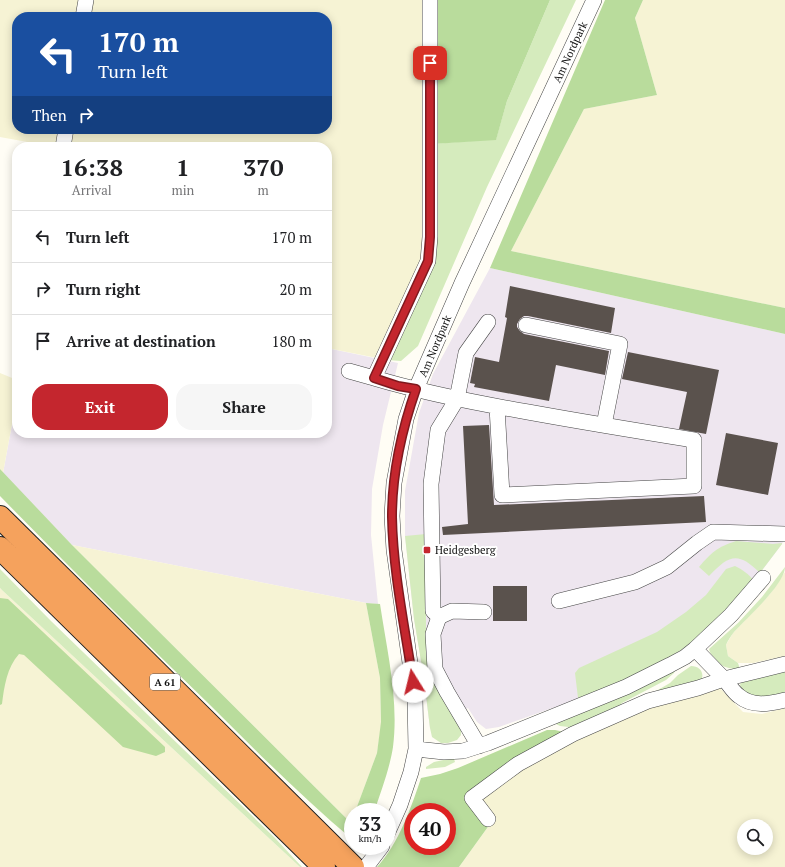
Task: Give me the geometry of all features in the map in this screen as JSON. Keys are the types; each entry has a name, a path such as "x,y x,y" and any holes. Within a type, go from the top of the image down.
{"highway":[{"name":"A 61","path":"0,517 325,859"},
{"name":"A 61","path":"0,548 325,859 353,867"}],"street":[{"path":"84,12 86,0"},
{"path":"374,378 428,261 430,237 430,0"},
{"name":"Am Nordpark","path":"396,814 409,779 416,749 415,698 394,550 392,516 394,483 406,419 416,389 462,283 594,0"},
{"path":"439,617 433,611 431,484 438,430 457,399 466,353 488,322"},
{"path":"526,325 620,344 604,425"},
{"path":"349,372 398,386 457,399 694,440 694,486 502,495 497,406"},
{"path":"559,601 635,582 667,567 713,532 785,534"},
{"path":"416,749 444,752 463,751 479,746 626,686 685,657 695,650 731,615 764,578"},
{"path":"479,746 435,669 433,634 439,617 452,611 484,612"},
{"path":"695,650 739,696 752,704 773,703 785,700"},
{"path":"488,819 472,798 518,764 573,734 648,701 698,688 724,679 785,664"},
{"path":"366,867 375,855"}],"shaded area":[{"path":"0,0 84,0 83,12 12,12 12,134 63,134 62,142 28,142 0,137"},
{"path":"88,0 427,0 427,268 387,360 332,349 332,142 66,142 66,134 332,134 332,12 86,12"},
{"path":"643,0 785,0 785,308 511,251 584,109 657,95 635,18"},
{"path":"490,268 785,334 785,537 782,544 754,581 578,699 499,727 486,729 477,722 468,708 430,728 414,619 405,536 405,491 419,413 433,374"},
{"path":"332,349 398,363 383,425 372,489 371,535 378,604 366,603 72,545 3,473 12,424 12,438 332,438"},
{"path":"0,373 12,378 12,424 3,473 0,469"},
{"path":"72,545 366,603 380,678 381,726 377,753 358,803 344,803 344,816"},
{"path":"785,572 785,656 753,663 738,663 728,656 726,645 733,633 770,594"},
{"path":"0,588 3,591 300,867 0,867"},
{"path":"719,687 743,712 762,714 785,708 785,867 459,867 493,820 479,802 536,757 645,707"}],"green space":[{"path":"434,0 550,0 507,101 496,140 433,144"},
{"path":"550,0 576,0 487,187 418,346 401,361 387,360 422,282 433,144 496,139 507,101"},
{"path":"605,0 643,0 635,18 657,95 584,109 511,251 785,308 785,334 490,268"},
{"path":"0,469 72,545 344,816 344,832 262,757 0,496"},
{"path":"426,534 426,655 433,681 461,729 461,735 457,740 448,743 441,743 432,737 430,728 414,619 405,536"},
{"path":"736,541 782,544 760,573 746,561 734,558 722,564 709,576 699,567 715,551"},
{"path":"735,566 750,576 754,581 753,584 686,647 660,663 623,681 578,698 575,673 579,668 657,632 686,612 706,595 726,569"},
{"path":"785,567 779,582 756,610 734,632 726,645 728,656 738,663 740,669 731,669 722,665 711,654 709,649 738,623 762,597"},
{"path":"0,569 51,621 275,838 302,867 300,867 3,591 0,588"},
{"path":"0,598 8,599 165,747 165,752 156,756 123,747 24,655 19,654 9,671 5,684 2,704 0,705"},
{"path":"366,603 380,604 393,693 394,729 390,763 377,803 358,803 377,753 381,722 380,678"},
{"path":"691,666 697,667 701,670 701,681 628,703 656,691 670,683"},
{"path":"785,668 785,697 755,697 750,695 740,686 741,681"},
{"path":"675,670 674,673 666,680 622,703 613,713 577,728 560,726 554,723"},
{"path":"547,730 564,732 465,797 490,824 459,867 377,867 387,855 396,855 396,840 404,825 404,855 456,855 456,803 412,803 421,778 458,768"},
{"path":"454,759 455,762 445,767 426,769 426,767 434,762"}],"building":[{"path":"510,286 615,308 611,333 528,316 524,316 517,324 517,327 524,334 609,351 605,375 556,365 549,401 474,387 475,384 470,383 475,357 499,362 507,318 505,317"},
{"path":"628,352 719,370 706,434 679,429 687,392 622,379"},
{"path":"489,425 494,505 704,496 706,522 443,535 442,527 468,524 463,426"},
{"path":"726,433 778,443 768,495 716,485"},
{"path":"493,586 527,586 527,621 493,621"}],"place":[{"name":"Heidgesberg","path":"427,550"}],"route":[{"path":"413,682 394,550 392,516 394,483 406,419 416,389 398,386 374,378 428,261 430,237 430,63"}]}
